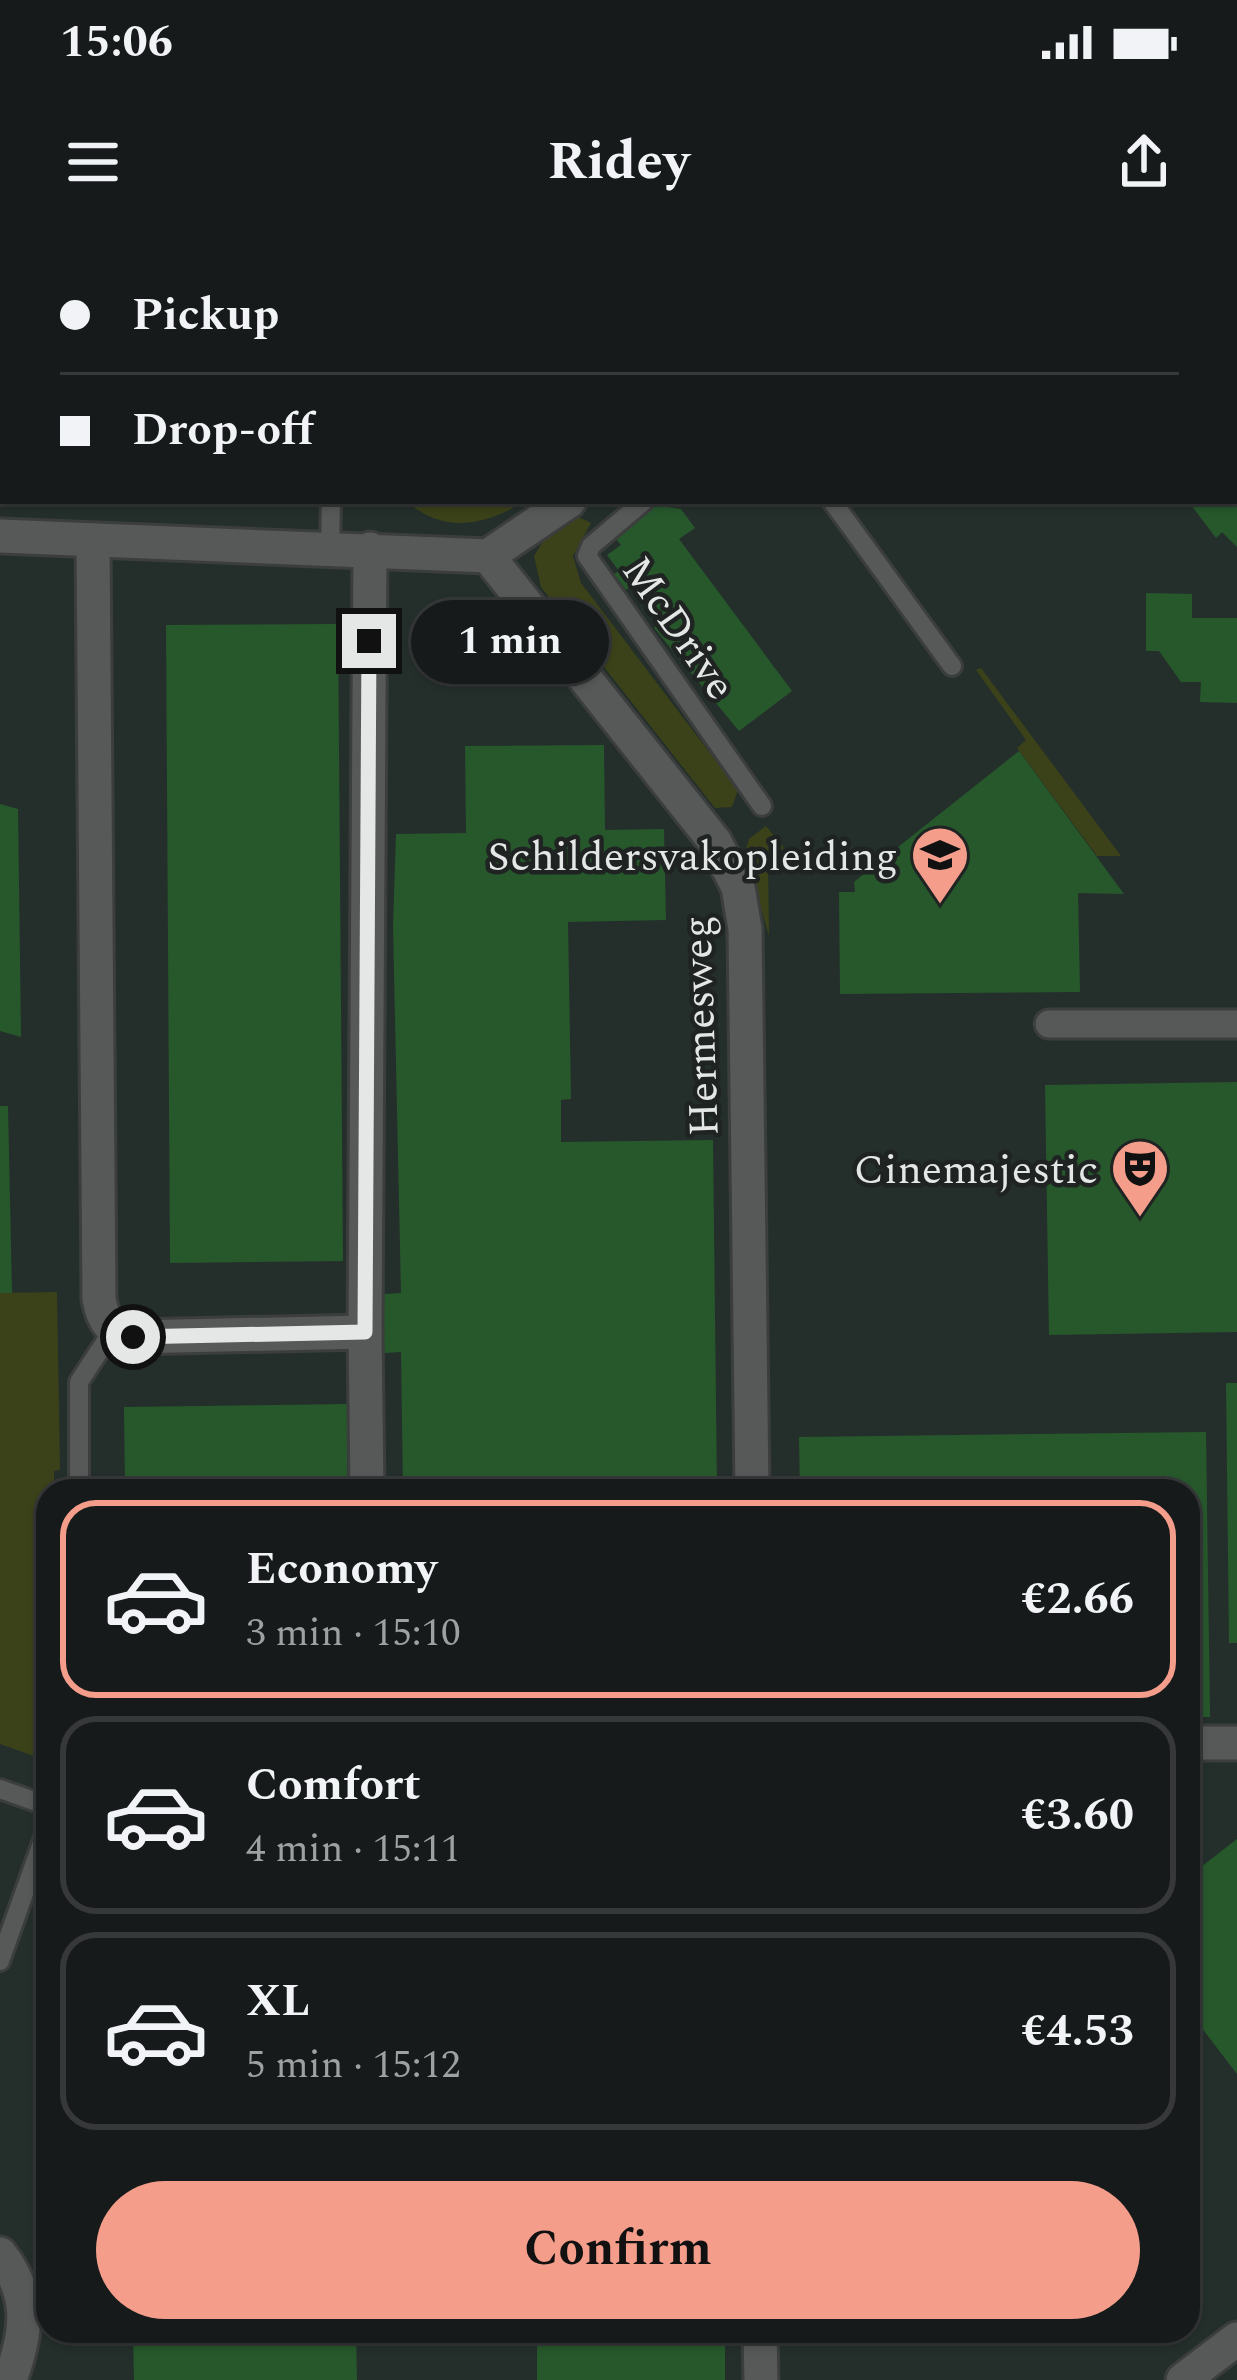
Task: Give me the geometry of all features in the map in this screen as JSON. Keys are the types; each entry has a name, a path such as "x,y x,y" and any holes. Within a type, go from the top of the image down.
{"street":[{"path":"0,536 488,556 565,504"},
{"path":"93,542 102,1317 113,1330 133,1337 365,1332"},
{"path":"367,1479 370,549"},
{"name":"Hermesweg","path":"488,556 663,773 715,842 738,886 746,966 752,1479"},
{"path":"1049,1024 1237,1024"},
{"path":"1200,1743 1237,1743"},
{"path":"0,2254 21,2287 26,2312 25,2339 10,2380"},
{"path":"1183,2380 1237,2338"},
{"path":"760,2343 760,2380"}],"lane":[{"path":"330,548 331,504"},
{"name":"McDrive","path":"640,504 591,546 587,556 762,806"},
{"path":"834,504 952,666"},
{"path":"79,1479 80,1382 113,1330"},
{"path":"0,1789 36,1802"},
{"path":"0,1961 36,1860"}],"shaded area":[{"path":"0,504 1237,504 1237,2380 0,2380"}],"green space":[{"path":"410,504 511,504 513,508 458,523"},
{"path":"576,516 591,523 573,556 581,583 738,790 732,807 715,808 541,587 534,556 550,530"},
{"path":"981,668 1121,856 1097,856 1017,748 1026,740 976,670"},
{"path":"766,826 784,848 768,860 769,936 745,853 749,839"},
{"path":"57,1292 60,1470 54,1471 54,1479 36,1479 36,1757 0,1744 0,1293"}],"building":[{"path":"1190,504 1237,504 1237,547 1222,532 1216,538"},
{"path":"653,505 681,509 695,528 679,539 792,691 739,731 654,628 659,624 631,586 626,590 614,574 619,571 607,555 621,545 613,535"},
{"path":"1146,593 1192,594 1192,618 1237,618 1237,703 1200,702 1201,682 1181,682 1159,651 1146,651"},
{"path":"338,624 343,1261 170,1263 166,625"},
{"path":"604,745 605,830 664,829 666,920 568,922 571,1099 561,1100 561,1142 713,1140 717,1479 403,1479 401,1352 385,1353 376,1344 376,1302 385,1294 401,1293 393,926 396,834 466,833 465,746"},
{"path":"1019,751 1124,894 1078,893 1080,992 840,994 839,892 855,892 854,882"},
{"path":"0,804 18,809 21,1037 0,1031"},
{"path":"1237,1082 1237,1332 1049,1335 1045,1085"},
{"path":"0,1106 8,1106 12,1293 0,1293"},
{"path":"1226,1383 1237,1383 1237,1643 1229,1643"},
{"path":"347,1404 347,1479 125,1479 124,1407"},
{"path":"1206,1432 1210,1717 1200,1717 1200,1479 800,1479 799,1437"},
{"path":"1237,1839 1237,2074 1200,2026 1200,1868"},
{"path":"133,2343 356,2343 357,2380 134,2380"},
{"path":"537,2343 725,2343 725,2380 537,2380"}],"place":[{"name":"Schildersvakopleiding","path":"940,906"},
{"name":"Cinemajestic","path":"1140,1219"}],"route":[{"path":"133,1337 365,1332 369,641"}]}
